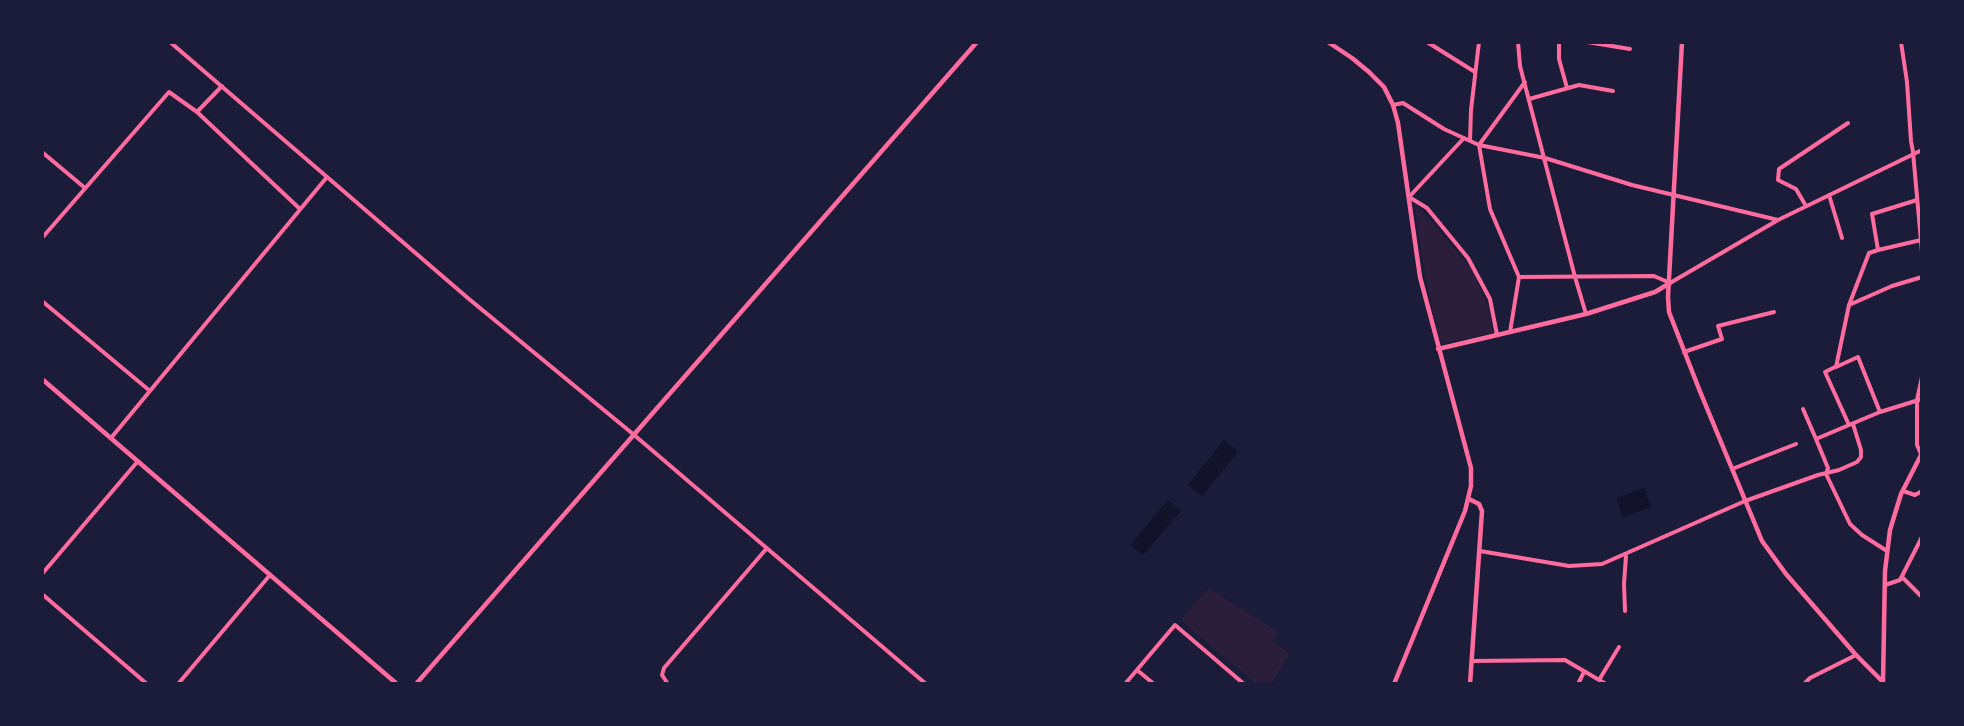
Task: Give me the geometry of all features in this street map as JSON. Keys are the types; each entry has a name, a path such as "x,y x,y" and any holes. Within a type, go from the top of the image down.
{"street":[{"path":"170,42 469,299 633,434 926,684"},
{"path":"416,684 977,42"},
{"path":"1328,42 1369,72 1383,87 1393,105 1398,123 1420,277 1471,468 1472,486 1469,499 1394,684"},
{"path":"1427,42 1475,72"},
{"path":"1470,140 1479,42"},
{"path":"1518,42 1520,66 1586,314"},
{"path":"1559,42 1559,58 1567,88"},
{"path":"1587,42 1630,49"},
{"path":"1682,42 1669,312 1762,541 1774,559 1856,655 1884,683"},
{"path":"1901,42 1907,82 1922,252"},
{"path":"1510,333 1519,278 1490,209 1479,145 1525,82"},
{"path":"1529,99 1579,85 1613,91"},
{"path":"197,112 222,86"},
{"path":"42,238 169,92 197,112 300,209"},
{"path":"1393,105 1403,103 1444,129 1479,145 1545,158 1632,185 1778,220"},
{"path":"1806,206 1796,189 1778,180 1779,169 1848,123"},
{"path":"1409,197 1464,138"},
{"path":"1438,349 1586,314 1655,292 1778,220 1922,150"},
{"path":"42,152 85,188"},
{"path":"1914,152 1922,156"},
{"path":"111,438 327,177"},
{"path":"1829,195 1842,238"},
{"path":"1409,197 1427,208 1468,258 1490,299 1497,335"},
{"path":"1878,250 1872,214 1917,200"},
{"path":"1836,367 1849,305 1869,253 1921,240"},
{"path":"1519,278 1654,276 1670,283"},
{"path":"1849,305 1892,286 1922,277"},
{"path":"42,301 150,391"},
{"path":"1684,352 1722,339 1718,326 1774,312"},
{"path":"1480,551 1569,566 1602,564 1712,514 1857,462 1862,457 1861,450 1851,424 1825,372 1858,357 1880,411"},
{"path":"1884,683 1887,550 1890,530 1903,491 1922,454 1917,445 1922,377"},
{"path":"42,379 397,684"},
{"path":"1816,439 1880,411 1920,399"},
{"path":"1803,409 1828,468 1826,474 1850,524 1862,535 1887,550"},
{"path":"1732,469 1796,444"},
{"path":"42,574 138,461"},
{"path":"1903,491 1915,495 1922,491"},
{"path":"1469,499 1479,504 1482,512 1470,684"},
{"path":"1885,585 1900,580 1922,537"},
{"path":"668,684 662,675 664,668 767,548"},
{"path":"1625,611 1626,555"},
{"path":"178,684 270,575"},
{"path":"1902,577 1922,597"},
{"path":"42,594 147,684"},
{"path":"1125,684 1175,625 1244,684"},
{"path":"1599,680 1619,647"},
{"path":"1804,684 1810,678 1856,655"},
{"path":"1472,661 1565,660 1606,684"},
{"path":"1137,670 1154,684"},
{"path":"1578,684 1584,672"}],"shaded area":[{"path":"1414,203 1473,271 1489,310 1493,333 1440,344 1424,269"},
{"path":"1224,440 1238,452 1202,496 1188,485"},
{"path":"1644,488 1651,507 1623,517 1616,498"},
{"path":"1168,500 1181,511 1143,555 1130,545"},
{"path":"1209,588 1278,632 1273,641 1289,653 1272,684 1256,684 1180,620"}]}
